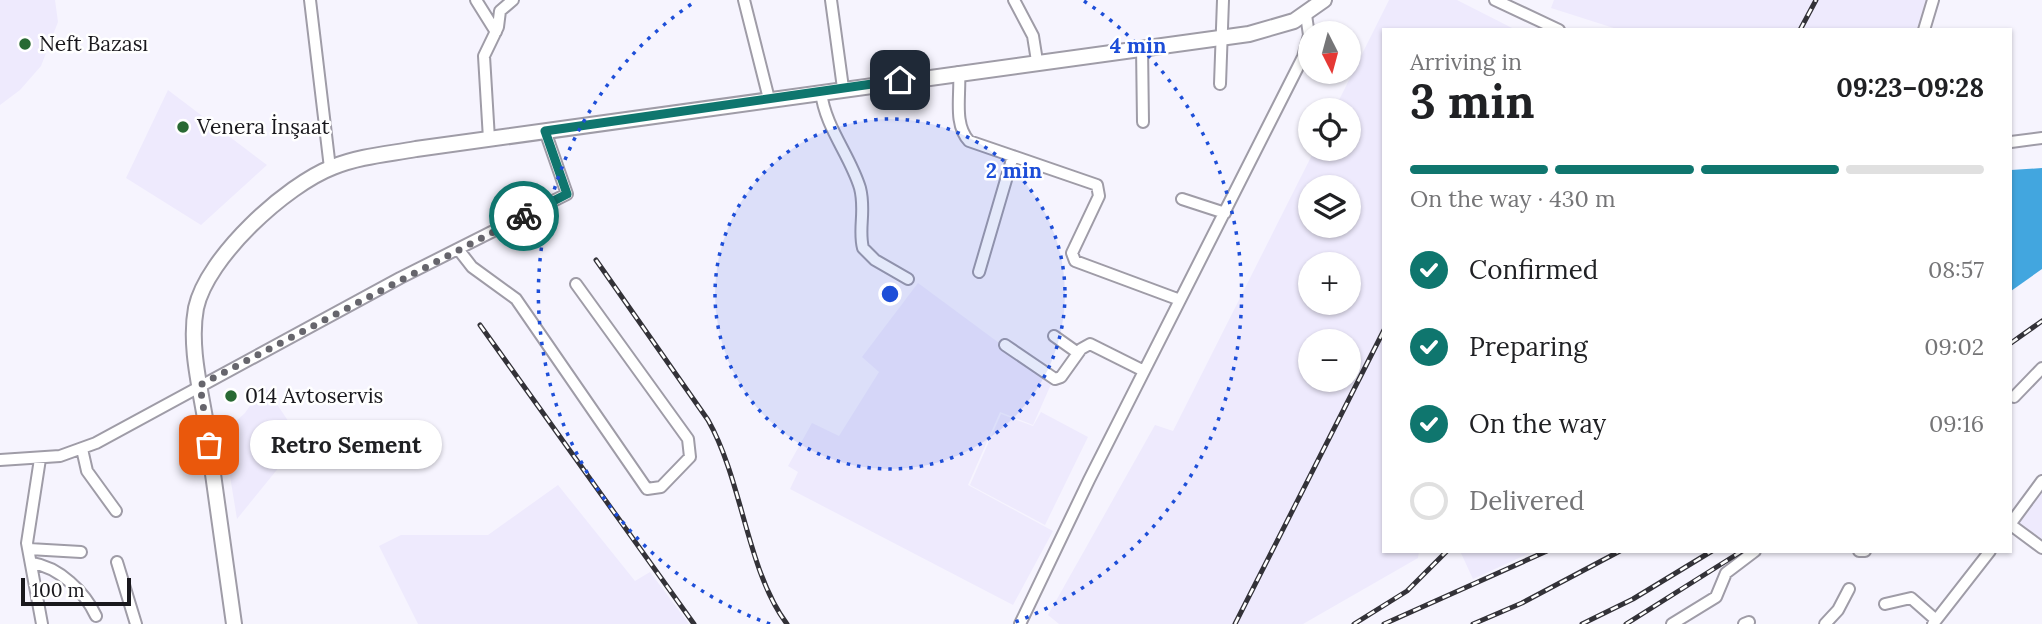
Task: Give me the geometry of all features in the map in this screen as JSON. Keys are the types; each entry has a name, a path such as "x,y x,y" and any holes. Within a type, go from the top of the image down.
{"main road":[{"path":"234,624 200,385 195,317 207,280 225,255 264,215 297,188 330,168 369,157 489,139 1037,61 1223,38 1267,30 1306,15 1324,0"}],"street":[{"path":"310,0 330,168"},
{"path":"476,0 496,32"},
{"path":"489,139 484,56 496,32 500,11 513,0"},
{"path":"744,0 769,99"},
{"path":"831,0 843,89"},
{"path":"1014,0 1033,36 1037,61"},
{"path":"1220,84 1223,0"},
{"path":"1494,0 1555,28"},
{"path":"1925,28 1933,0"},
{"path":"1020,624 1303,57 1309,35 1306,15"},
{"path":"1142,47 1143,122"},
{"path":"959,72 962,133 969,141 1097,185 1099,196 1072,253 1075,261 1180,300"},
{"path":"821,92 827,117 859,187 863,205 863,248 875,260 908,279"},
{"path":"0,460 40,459 82,449 567,194 545,131"},
{"path":"2012,142 2042,138"},
{"path":"979,272 1013,156"},
{"path":"1182,199 1225,213"},
{"path":"458,249 472,267 516,299 647,489 661,487 690,457 688,439 576,284"},
{"path":"1054,336 1078,353"},
{"path":"1005,345 1055,379 1061,377 1085,345 1097,345 1144,371"},
{"path":"2014,397 2042,368"},
{"path":"82,449 87,471 116,511"},
{"path":"40,459 27,536 42,624"},
{"path":"2012,523 2042,481"},
{"path":"2012,525 2042,548"},
{"path":"29,549 81,552"},
{"path":"1672,624 1716,597 1723,576 1752,553"},
{"path":"1885,604 1911,598 1935,622 1987,555"},
{"path":"117,562 136,624"},
{"path":"32,563 49,567 84,595 96,616"},
{"path":"1825,624 1838,610 1849,589"}],"shaded area":[{"name":"Neft Bazası","path":"0,0 55,0 58,22 41,66 20,90 0,105"},
{"path":"1389,0 1457,0 1512,28 1382,28 1382,553 1419,553 1418,558 1303,624 1059,624 1048,615 1155,425 1173,431 1298,183 1298,238 1361,238 1361,175 1302,175 1309,161 1361,161 1361,98 1340,98 1347,84 1362,84 1362,54"},
{"path":"1554,0 1929,0 1920,28 1614,28 1551,8"},
{"name":"Venera İnşaat","path":"168,90 267,165 201,225 126,178"},
{"path":"918,283 1052,382 1033,425 1000,412 968,485 1053,531 1013,605 790,489 798,472 788,466 812,423 839,436 879,372 862,357"},
{"path":"264,385 301,440 237,519 223,433 245,413"},
{"path":"1041,412 1088,437 1045,525 970,485 1001,414 1033,426"},
{"path":"558,485 635,581 650,572 689,624 418,624 379,546 401,535 488,535"},
{"path":"2042,487 2042,544 2014,524"},
{"path":"1461,553 1530,553 1473,579"}],"water":[{"path":"2042,168 2042,269 2012,290 2012,170"}],"railway":[{"path":"1801,28 1816,0"},
{"path":"596,260 708,420 720,444 763,578 787,624"},
{"path":"2012,342 2042,321"},
{"path":"480,325 694,624"},
{"path":"1235,624 1382,334"},
{"path":"1354,624 1407,591 1445,553"},
{"path":"1384,624 1543,553"},
{"path":"1473,624 1522,603 1616,553"},
{"path":"1582,624 1633,599 1709,553"},
{"path":"1626,624 1739,553"}],"way so far":[{"path":"209,445 200,385 400,278 524,216"}],"place":[{"name":"Neft Bazası","path":"25,44"},
{"name":"Venera İnşaat","path":"183,127"},
{"name":"014 Avtoservis","path":"231,396"},
{"name":"Retro Sement","path":"209,445"}],"route":[{"path":"524,216 567,194 545,131 900,80"}]}
